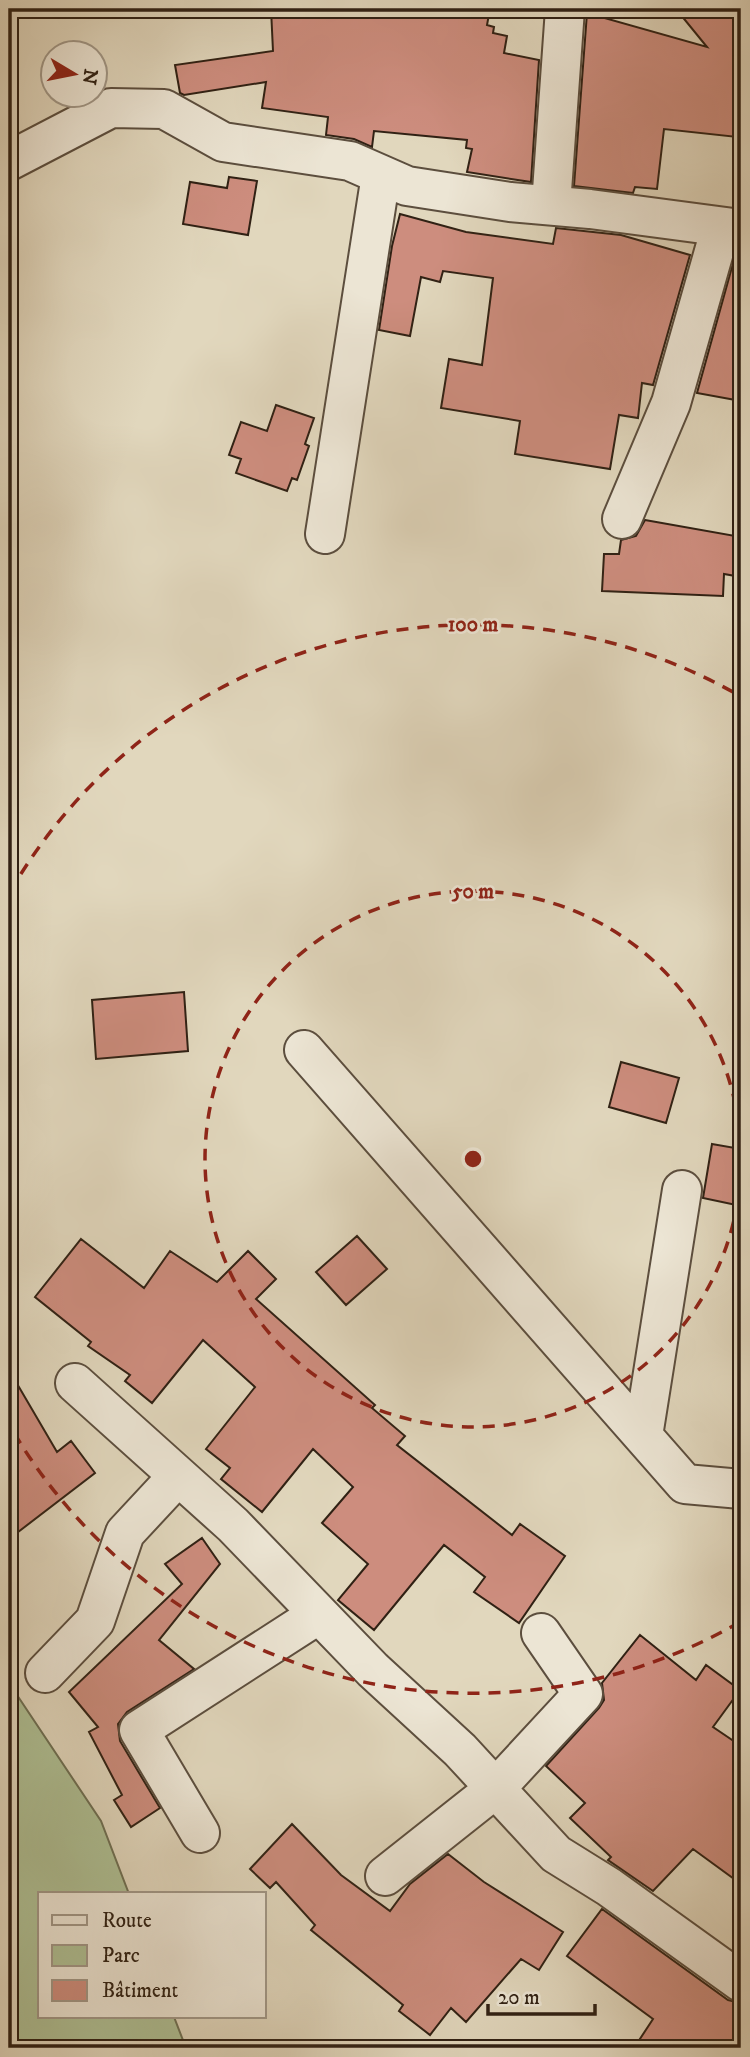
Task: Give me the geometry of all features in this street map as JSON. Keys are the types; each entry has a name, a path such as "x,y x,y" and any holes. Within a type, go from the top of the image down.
{"street":[{"path":"551,205 565,9"},
{"path":"9,161 111,108 164,109 223,142 350,161 407,186 510,202 731,228 671,403 622,519"},
{"path":"325,534 381,175"},
{"path":"304,1050 685,1484 741,1489"},
{"path":"643,1436 682,1190"},
{"path":"75,1383 233,1525 319,1614 496,1788 556,1854 609,1887 741,1982"},
{"path":"45,1673 95,1621 125,1533 178,1476"},
{"path":"200,1833 139,1730 319,1614"},
{"path":"385,1876 496,1788 583,1694 541,1633"}],"green space":[{"path":"9,1683 101,1821 128,1892 38,1892 38,2018 174,2018 186,2048 9,2048"}],"building":[{"path":"271,9 490,9 487,25 494,27 493,33 507,36 504,53 539,60 531,182 467,172 472,149 466,148 467,140 374,131 372,147 354,139 326,135 328,117 262,108 266,82 184,95 180,93 175,65 273,51"},
{"path":"676,9 741,9 741,106 737,137 664,129 657,189 635,187 633,193 574,186 587,13 707,47"},
{"path":"229,177 257,181 248,235 183,224 190,182 227,188"},
{"path":"400,214 466,232 553,244 556,228 621,235 690,255 653,385 642,383 638,418 619,415 610,469 515,454 520,421 441,408 449,359 482,365 493,278 443,271 440,282 421,277 410,336 379,330 392,246"},
{"path":"732,267 741,270 741,401 697,393"},
{"path":"276,405 314,418 305,444 309,446 297,480 292,478 287,491 236,473 241,459 229,455 241,422 267,431"},
{"path":"645,520 741,537 741,577 724,574 723,596 602,591 604,554 619,554 621,540 636,536"},
{"path":"184,992 188,1051 96,1059 92,1000"},
{"path":"621,1062 679,1078 666,1123 609,1107"},
{"path":"712,1144 741,1149 741,1206 703,1198"},
{"path":"357,1236 387,1269 346,1305 316,1272"},
{"path":"81,1239 144,1288 170,1251 217,1282 248,1251 276,1279 256,1299 375,1405 372,1408 405,1436 397,1445 512,1535 520,1524 565,1556 519,1623 474,1592 485,1577 444,1545 374,1630 338,1600 368,1564 322,1523 353,1487 313,1449 262,1512 221,1479 230,1468 206,1449 255,1387 203,1340 152,1403 125,1381 130,1375 88,1346 91,1342 35,1297"},
{"path":"9,1370 57,1452 71,1441 95,1473 9,1539"},
{"path":"202,1538 220,1564 159,1640 194,1669 127,1712 118,1724 120,1741 160,1808 131,1827 114,1800 122,1795 89,1732 98,1727 69,1692 182,1584 165,1564"},
{"path":"640,1635 696,1680 706,1665 740,1690 713,1727 741,1746 741,1884 693,1849 653,1891 608,1860 611,1857 570,1818 585,1803 546,1766 599,1708 604,1700 602,1683"},
{"path":"292,1824 341,1875 390,1911 410,1884 448,1854 484,1882 563,1932 539,1970 521,1959 466,2022 451,2008 430,2035 399,2011 403,2005 311,1930 315,1925 276,1882 270,1888 250,1869"},
{"path":"602,1909 728,2000 741,2003 741,2048 634,2048 653,2019 567,1956"}]}
